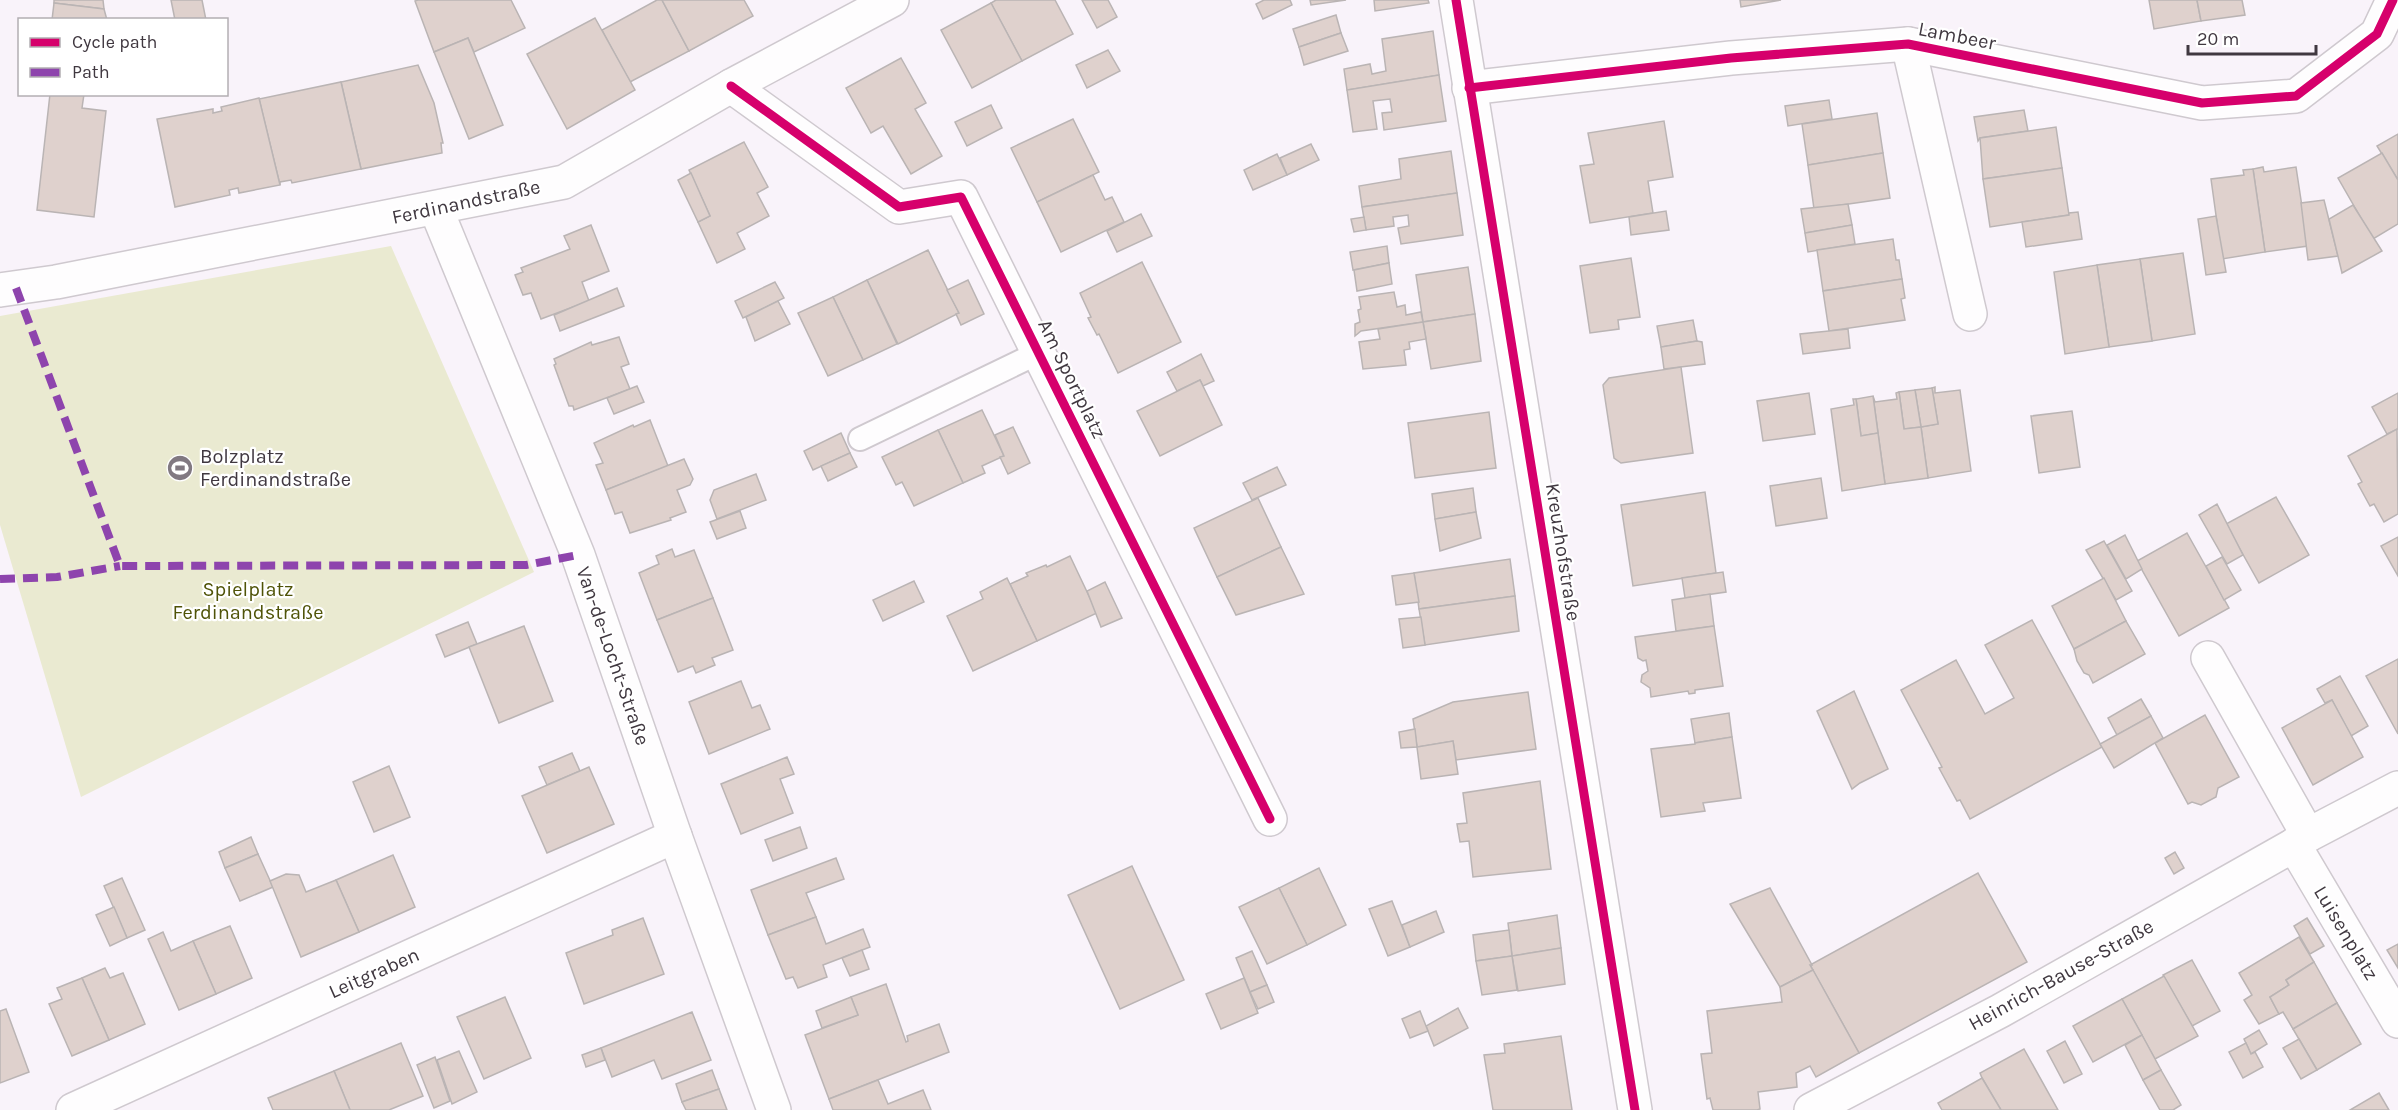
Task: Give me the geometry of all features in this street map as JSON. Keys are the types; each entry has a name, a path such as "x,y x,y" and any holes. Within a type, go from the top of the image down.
{"street":[{"name":"Ferdinandstraße","path":"0,290 56,282 564,182 731,86 860,8 892,0"},
{"name":"Kreuzhofstraße","path":"1456,0 1635,1110"},
{"name":"Lambeer","path":"1469,88 1731,58 1908,45 2202,104 2296,96 2377,34 2393,0"},
{"name":"Lambeer","path":"1908,45 1970,314"},
{"name":"Am Sportplatz","path":"731,86 899,207 961,197 1270,819"},
{"name":"Van-de-Locht-Straße","path":"436,209 578,555 675,836 774,1110"},
{"path":"2208,658 2301,840"},
{"name":"Heinrich-Bause-Straße","path":"1811,1110 2000,1011 2301,840 2398,788"},
{"name":"Leitgraben","path":"73,1110 675,836"},
{"name":"Luisenplatz","path":"2301,840 2398,1021"}],"lane":[{"path":"860,439 1038,353"}],"green space":[{"name":"Spielplatz Ferdinandstraße","path":"391,246 534,572 81,797 0,525 0,316"}],"building":[{"path":"54,0 103,0 104,9 54,3"},
{"path":"171,0 202,0 206,18 175,18"},
{"path":"511,0 525,28 474,52 468,38 434,52 415,1"},
{"path":"657,0 662,0 689,51 630,82 602,30"},
{"path":"662,0 744,0 753,16 689,51"},
{"path":"996,0 1055,0 1073,34 1022,61 991,3"},
{"path":"1082,0 1108,0 1117,17 1097,28"},
{"path":"1264,0 1290,0 1292,5 1263,19 1256,4"},
{"path":"1310,0 1346,0 1311,5"},
{"path":"1374,0 1428,0 1429,3 1375,11"},
{"path":"1740,0 1781,0 1741,7"},
{"path":"2149,0 2197,0 2201,21 2154,29"},
{"path":"2197,0 2242,0 2245,15 2201,21"},
{"path":"54,3 104,9 106,18 52,18"},
{"path":"991,3 1022,61 972,88 941,30"},
{"path":"1336,15 1341,33 1299,47 1293,29"},
{"path":"595,18 635,90 567,129 527,54"},
{"path":"1433,31 1439,75 1347,90 1344,69 1370,64 1372,74 1386,71 1382,39"},
{"path":"1341,33 1348,51 1304,65 1299,47"},
{"path":"468,38 503,125 469,139 434,52"},
{"path":"1108,50 1120,71 1087,88 1076,65"},
{"path":"901,58 926,103 915,109 942,156 911,174 883,126 871,133 846,88"},
{"path":"418,65 434,103 443,143 441,143 442,153 361,169 341,82"},
{"path":"1439,75 1446,121 1384,130 1382,113 1392,112 1390,99 1373,101 1377,129 1353,132 1347,90"},
{"path":"341,82 361,169 292,183 291,180 280,182 280,185 259,99"},
{"path":"50,96 84,96 82,108 106,111 94,217 37,210"},
{"path":"259,98 280,185 239,193 238,188 229,190 230,195 175,207 157,119 213,109 213,113 222,111 221,107"},
{"path":"1829,100 1832,119 1788,126 1785,106"},
{"path":"991,105 1002,128 967,146 955,122"},
{"path":"2024,110 2028,131 1980,138 1978,141 1974,117"},
{"path":"1877,113 1883,153 1808,165 1802,124"},
{"path":"1073,119 1099,172 1037,202 1011,148"},
{"path":"1664,121 1673,177 1648,181 1653,213 1590,223 1580,166 1594,164 1588,133"},
{"path":"2056,127 2062,168 1983,179 1980,138"},
{"path":"2398,134 2398,180 2377,146"},
{"path":"744,142 768,187 757,193 769,216 737,233 745,249 717,263 698,222 710,216 689,170"},
{"path":"1311,144 1319,160 1287,175 1280,158"},
{"path":"1451,151 1457,193 1362,207 1359,186 1401,179 1399,159"},
{"path":"1883,153 1890,198 1814,209 1808,165"},
{"path":"2382,153 2398,180 2398,224 2373,239 2338,178"},
{"path":"1277,154 1287,175 1253,190 1244,170"},
{"path":"2263,167 2264,172 2296,167 2308,246 2265,252 2253,169"},
{"path":"2062,168 2069,215 1990,227 1983,179"},
{"path":"2253,169 2265,252 2222,259 2211,179 2244,175 2243,170"},
{"path":"691,173 710,216 698,222 678,180"},
{"path":"1093,175 1105,200 1112,197 1124,222 1061,252 1037,202"},
{"path":"1457,193 1463,235 1401,244 1398,228 1409,226 1408,215 1393,217 1394,226 1366,230 1362,207"},
{"path":"2324,200 2338,256 2308,260 2301,203"},
{"path":"1848,204 1852,225 1805,233 1801,209"},
{"path":"2353,205 2382,251 2342,273 2329,219"},
{"path":"1666,211 1669,230 1631,235 1629,217"},
{"path":"2078,212 2082,239 2026,247 2022,222"},
{"path":"1141,214 1152,236 1117,252 1107,231"},
{"path":"2216,216 2226,272 2206,275 2198,219"},
{"path":"1364,217 1366,230 1354,232 1351,219"},
{"path":"591,225 609,271 582,282 589,301 541,319 531,293 523,295 515,275 523,272 521,268 570,249 564,236"},
{"path":"1852,225 1855,244 1808,252 1805,233"},
{"path":"1893,239 1902,279 1823,291 1817,250"},
{"path":"1387,246 1389,263 1353,270 1350,252"},
{"path":"928,250 959,313 898,344 867,280"},
{"path":"2183,253 2195,334 2152,341 2140,259"},
{"path":"1631,258 1640,317 1618,320 1619,329 1590,333 1580,266"},
{"path":"2140,259 2152,341 2109,347 2097,265"},
{"path":"1142,262 1181,342 1118,373 1099,334 1097,335 1088,318 1091,317 1080,293"},
{"path":"1389,263 1392,284 1357,291 1354,270"},
{"path":"2097,265 2109,347 2065,354 2054,272"},
{"path":"1468,267 1475,314 1423,322 1416,275"},
{"path":"1902,279 1905,298 1901,299 1905,320 1829,331 1823,291"},
{"path":"867,280 897,344 863,360 833,297"},
{"path":"968,280 984,314 961,325 956,314 959,313 947,290"},
{"path":"775,282 784,298 743,318 735,301"},
{"path":"617,288 624,306 560,331 554,315"},
{"path":"1394,292 1397,307 1405,305 1406,315 1421,312 1423,322 1361,331 1355,336 1355,324 1360,322 1359,297"},
{"path":"833,297 863,360 828,376 798,313"},
{"path":"778,301 790,324 755,341 746,317"},
{"path":"1475,314 1481,361 1431,369 1423,322"},
{"path":"1693,320 1697,341 1661,347 1657,326"},
{"path":"1423,322 1426,339 1409,342 1410,349 1404,350 1406,365 1363,369 1359,342 1380,339 1378,329"},
{"path":"1848,329 1850,348 1803,354 1800,334"},
{"path":"619,337 629,364 621,367 630,389 574,410 573,406 569,406 554,365 556,364 554,359 591,342 592,345"},
{"path":"1702,342 1705,364 1664,369 1661,347"},
{"path":"1201,354 1214,381 1203,386 1200,380 1177,391 1167,372"},
{"path":"1681,367 1693,453 1621,463 1614,458 1603,385 1609,378"},
{"path":"1200,380 1222,425 1160,456 1137,411"},
{"path":"637,386 644,402 614,414 607,398"},
{"path":"1935,387 1935,393 1960,390 1971,471 1928,478 1921,427 1938,424 1932,388"},
{"path":"1932,388 1938,424 1921,427 1915,390"},
{"path":"1915,390 1921,427 1904,429 1899,392"},
{"path":"1899,392 1904,429 1921,427 1928,478 1885,484 1873,396 1875,402 1897,399 1896,393"},
{"path":"1809,393 1815,434 1763,441 1757,401"},
{"path":"2398,393 2398,429 2387,434 2372,407"},
{"path":"1873,396 1878,433 1861,436 1856,399"},
{"path":"1853,399 1856,399 1861,436 1878,433 1885,484 1842,491 1831,409 1854,405"},
{"path":"982,410 1004,456 982,466 985,473 963,483 938,430"},
{"path":"2072,411 2080,467 2039,473 2031,416"},
{"path":"1489,412 1496,468 1415,478 1408,423"},
{"path":"650,420 668,466 606,490 596,465 603,463 594,443 633,425 634,427"},
{"path":"1013,427 1030,463 1008,474 1000,457 1004,456 995,435"},
{"path":"2397,429 2398,514 2384,522 2374,504 2370,506 2358,484 2362,482 2348,456"},
{"path":"938,430 963,483 914,506 902,482 896,485 882,457"},
{"path":"841,433 850,453 813,470 804,451"},
{"path":"850,453 857,467 828,481 821,466"},
{"path":"684,459 693,479 690,485 677,490 686,512 670,518 671,520 630,533 622,512 615,514 606,490"},
{"path":"1277,467 1286,485 1252,500 1243,483"},
{"path":"756,474 766,500 717,519 710,500 714,490"},
{"path":"1821,478 1827,518 1776,526 1770,486"},
{"path":"1473,488 1476,512 1435,519 1432,494"},
{"path":"1705,492 1716,573 1633,586 1621,505"},
{"path":"2276,497 2309,555 2259,583 2226,524"},
{"path":"1258,498 1281,547 1217,577 1194,528"},
{"path":"2217,504 2243,555 2227,564 2199,515"},
{"path":"740,511 746,528 717,539 710,522"},
{"path":"1476,512 1481,538 1440,551 1435,519"},
{"path":"2187,533 2229,608 2179,636 2137,561"},
{"path":"2125,535 2142,569 2126,579 2107,545"},
{"path":"2398,537 2398,576 2381,546"},
{"path":"2104,541 2132,591 2116,600 2086,550"},
{"path":"1281,547 1304,594 1236,615 1217,577"},
{"path":"672,549 675,557 694,550 713,598 657,620 639,573 659,564 656,556"},
{"path":"1070,556 1097,613 1037,641 1010,584 1028,576 1026,573 1046,565 1047,567"},
{"path":"2222,557 2241,590 2224,600 2206,566"},
{"path":"1510,559 1515,596 1419,609 1414,573"},
{"path":"1723,572 1726,592 1685,598 1682,578"},
{"path":"1414,573 1419,602 1396,605 1392,576"},
{"path":"1007,578 1037,641 973,671 947,616 983,599 980,592"},
{"path":"2104,578 2126,621 2074,649 2052,606"},
{"path":"914,581 924,602 883,621 873,600"},
{"path":"1105,582 1122,618 1101,627 1087,591"},
{"path":"1710,594 1714,626 1676,631 1672,600"},
{"path":"1515,596 1519,631 1425,645 1419,609"},
{"path":"713,598 733,650 712,658 715,665 696,673 693,666 678,672 657,620"},
{"path":"1421,617 1425,645 1403,648 1399,619"},
{"path":"2032,620 2102,747 1970,819 1939,768 1942,767 1901,690 1956,660 1985,714 2014,698 1985,645"},
{"path":"2126,621 2145,654 2093,683 2077,661 2074,649"},
{"path":"468,622 477,644 445,657 436,635"},
{"path":"524,626 553,701 499,723 469,647"},
{"path":"1714,626 1723,686 1695,690 1695,693 1689,694 1688,691 1651,697 1650,688 1641,682 1642,675 1648,671 1646,660 1638,658 1635,637"},
{"path":"2398,659 2398,734 2366,676"},
{"path":"2340,676 2368,726 2351,736 2332,700 2325,703 2317,689"},
{"path":"741,681 752,708 760,705 770,729 709,754 689,702"},
{"path":"1854,691 1888,769 1852,789 1817,711"},
{"path":"1528,692 1536,749 1456,760 1453,741 1417,747 1413,719 1453,702"},
{"path":"2141,699 2151,716 2117,735 2108,718"},
{"path":"2332,700 2363,757 2313,785 2282,728"},
{"path":"1729,713 1732,737 1695,743 1691,719"},
{"path":"2205,715 2239,777 2218,788 2216,797 2201,805 2192,802 2188,804 2155,743"},
{"path":"2151,716 2163,738 2114,768 2100,744"},
{"path":"1415,729 1417,747 1401,748 1399,732"},
{"path":"1732,737 1741,798 1703,803 1705,811 1661,817 1651,749"},
{"path":"1453,741 1458,774 1421,779 1417,747"},
{"path":"572,753 580,771 547,785 539,767"},
{"path":"787,757 794,774 780,779 793,813 741,834 721,784"},
{"path":"389,766 410,817 374,832 353,782"},
{"path":"589,767 614,824 547,853 522,796"},
{"path":"1540,781 1551,869 1473,877 1469,841 1460,842 1457,824 1467,823 1463,793"},
{"path":"800,827 807,848 773,861 765,840"},
{"path":"251,837 258,854 225,868 219,852"},
{"path":"2175,852 2184,868 2174,874 2165,858"},
{"path":"258,854 273,887 240,901 225,868"},
{"path":"393,855 415,907 359,932 336,880"},
{"path":"836,858 844,879 806,893 816,917 768,935 751,890"},
{"path":"1132,866 1184,980 1120,1009 1068,895"},
{"path":"1319,868 1346,925 1307,945 1279,888"},
{"path":"1978,873 2027,962 1859,1053 1810,965"},
{"path":"286,874 299,875 306,892 336,880 359,932 301,957 270,881"},
{"path":"122,878 145,930 127,938 104,886"},
{"path":"1279,888 1307,945 1267,964 1239,907"},
{"path":"1770,888 1813,970 1780,987 1730,904"},
{"path":"1392,901 1410,947 1388,956 1369,909"},
{"path":"114,907 127,938 110,946 96,915"},
{"path":"1436,911 1444,932 1410,947 1402,925"},
{"path":"1557,915 1561,948 1512,956 1508,923"},
{"path":"816,917 826,944 863,929 870,947 823,965 827,977 798,988 793,977 786,979 768,935"},
{"path":"643,918 664,974 584,1004 566,953 613,935 612,930"},
{"path":"2307,918 2324,946 2310,954 2294,926"},
{"path":"230,926 252,978 216,994 193,941"},
{"path":"1509,930 1512,956 1476,961 1473,935"},
{"path":"163,932 171,951 193,941 216,994 179,1010 148,939"},
{"path":"2299,937 2314,962 2286,980 2289,985 2270,997 2279,1014 2259,1024 2244,1000 2252,995 2239,973"},
{"path":"2398,944 2398,968 2387,950"},
{"path":"1561,948 1565,984 1518,991 1512,956"},
{"path":"862,950 869,969 850,976 842,958"},
{"path":"1252,951 1267,985 1250,992 1236,958"},
{"path":"1512,956 1517,990 1482,995 1476,961"},
{"path":"2192,960 2220,1011 2192,1026 2163,975"},
{"path":"2314,962 2337,1003 2293,1029 2283,1012 2279,1014 2270,997 2289,985 2286,980"},
{"path":"105,968 110,978 123,973 145,1024 109,1040 82,978"},
{"path":"1813,970 1859,1053 1816,1077 1810,1066 1796,1073 1797,1087 1758,1092 1760,1109 1713,1110 1710,1098 1707,1099 1701,1054 1712,1053 1707,1011 1782,1002 1780,987"},
{"path":"2164,976 2198,1036 2155,1059 2122,999"},
{"path":"82,978 109,1040 72,1056 49,1004 62,999 57,988"},
{"path":"1244,978 1258,1013 1221,1029 1206,994"},
{"path":"886,984 906,1042 908,1041 907,1036 939,1024 949,1052 829,1099 805,1035 858,1015 851,997"},
{"path":"1267,985 1274,1002 1258,1009 1250,992"},
{"path":"505,997 531,1058 484,1079 457,1017"},
{"path":"851,997 858,1015 822,1028 816,1011"},
{"path":"2122,999 2142,1035 2093,1062 2073,1026"},
{"path":"2337,1003 2361,1044 2317,1070 2293,1029"},
{"path":"1458,1008 1468,1028 1434,1046 1426,1026"},
{"path":"6,1009 29,1072 0,1083 0,1011"},
{"path":"1420,1011 1428,1031 1410,1038 1402,1019"},
{"path":"692,1012 711,1060 662,1079 654,1060 612,1077 601,1048"},
{"path":"2259,1030 2267,1044 2251,1054 2244,1039"},
{"path":"2142,1035 2161,1070 2143,1080 2125,1045"},
{"path":"1561,1036 1572,1110 1493,1110 1484,1055 1505,1053 1504,1044"},
{"path":"2299,1039 2317,1070 2301,1079 2283,1048"},
{"path":"2065,1041 2082,1074 2064,1083 2047,1051"},
{"path":"401,1043 423,1096 389,1110 350,1110 334,1071"},
{"path":"2246,1043 2251,1054 2255,1052 2263,1067 2243,1078 2229,1052"},
{"path":"601,1048 605,1060 586,1067 582,1055"},
{"path":"2024,1049 2058,1110 2001,1110 1982,1078 1980,1073"},
{"path":"459,1051 477,1092 452,1104 437,1060"},
{"path":"435,1057 450,1101 434,1108 417,1065"},
{"path":"712,1070 719,1089 682,1102 676,1084"},
{"path":"2161,1070 2181,1105 2173,1110 2160,1110 2143,1080"},
{"path":"334,1071 350,1110 273,1110 268,1098"},
{"path":"1982,1078 2001,1110 1942,1110 1938,1103"},
{"path":"878,1080 888,1104 923,1090 931,1110 833,1110 829,1099"},
{"path":"719,1089 727,1110 686,1110 682,1102"},
{"path":"2379,1093 2389,1110 2350,1110"}],"marked path":[{"path":"16,288 120,566 526,565 578,555"},
{"path":"0,579 57,577 120,566"}],"cycle path":[{"path":"1456,0 1635,1110"},
{"path":"1469,88 1731,58 1908,44 2202,103 2296,96 2377,34 2393,0"},
{"path":"731,86 899,207 961,197 1270,819"}],"place":[{"name":"Bolzplatz Ferdinandstraße","path":"180,468"}]}
